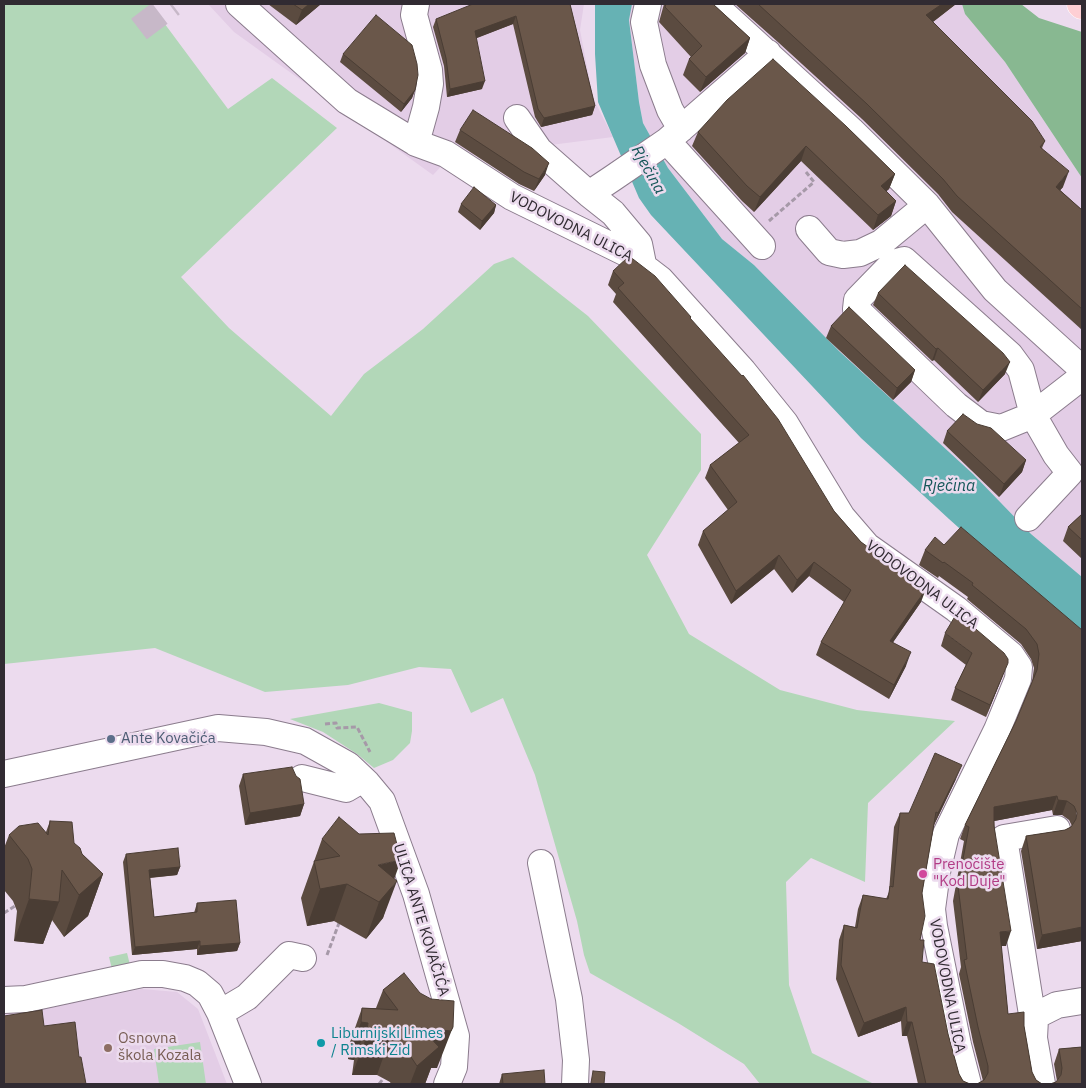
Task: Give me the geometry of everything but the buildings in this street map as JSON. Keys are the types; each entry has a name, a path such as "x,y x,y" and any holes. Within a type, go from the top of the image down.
{"street":[{"name":"VODOVODNA ULICA","path":"239,4 347,101 416,142 446,154 512,197 626,253 660,278 737,364 785,423 842,517 867,546 956,609 1011,655 1019,667 1018,679 946,834 937,872 932,909 958,1045 968,1084"},
{"path":"416,4 414,15 429,70 430,84 426,107 416,142"},
{"path":"648,4 644,22 653,65 670,110 674,135 756,241"},
{"path":"713,4 768,53 927,205 996,290 1082,370"},
{"path":"589,194 674,135 768,53"},
{"path":"517,118 540,150 613,213 639,244 643,264"},
{"path":"809,229 829,252 843,255 860,252 881,243 927,205"},
{"path":"1028,518 1070,473 1056,455 1033,415 1021,370 1010,355 904,260 893,263 857,300 856,309 956,405 981,424 1001,428 1033,415 1082,377"},
{"name":"ULICA ANTE KOVAČIĆA","path":"4,774 218,728 266,732 305,741 348,765 382,801 416,894 456,1036 454,1067 447,1084"},
{"path":"302,778 346,789 362,779"},
{"path":"1042,1084 1004,838 1057,829"},
{"path":"540,863 569,999 576,1060 575,1084"},
{"path":"220,1013 247,997 289,955 315,958"},
{"path":"4,1000 26,999 142,974 164,974 185,978 197,983 210,994 220,1013 248,1084"},
{"path":"1034,1027 1035,1019 1048,1008 1082,1001"}],"path":[{"path":"756,241 814,182 806,172"},
{"path":"328,724 336,723 337,728 357,727 368,749"},
{"path":"4,913 14,906"},
{"path":"315,958 339,923"},
{"path":"379,1084 383,1079"}],"shaded area":[{"path":"4,4 150,4 228,109 272,78 337,128 181,277 229,328 331,416 364,374 423,329 494,264 513,257 588,316 701,434 701,470 647,555 689,634 780,690 857,710 955,721 868,803 865,882 811,858 786,882 789,985 812,1053 874,1084 760,1084 744,1064 678,1023 590,973 535,775 503,698 471,713 451,669 419,667 348,685 265,692 155,648 4,664"},
{"path":"208,4 584,4 580,30 593,98 613,137 449,158 433,175 234,32"},
{"path":"631,4 962,4 965,14 1005,62 1082,178 1082,577 1031,534 973,474 839,351 754,265 722,239 668,168 643,123 629,20"},
{"path":"962,4 1021,4 1039,18 1082,32 1082,178 1005,62 965,14"},
{"path":"379,703 412,712 412,731 410,743 393,760 374,768 357,754 323,732 290,719"},
{"path":"127,953 131,969 113,973 109,957"},
{"name":"Osnovna škola Kozala","path":"142,989 177,992 198,1009 227,1084 4,1084 4,1011 27,1011"},
{"path":"200,1042 206,1084 159,1084 154,1049"}],"water":[{"name":"Rječina","path":"595,4 632,4 629,20 643,123 668,168 722,239 754,265 839,351 973,474 1031,534 1082,577 1082,638 861,438 651,215 639,198 598,102 595,54"}],"tunnel":[{"path":"139,29 172,4"}],"place":[{"name":"Ante Kovačića","path":"111,739"},
{"name":"Prenočište \"Kod Duje\"","path":"923,874"},
{"name":"Liburnijski Limes / Rimski Zid","path":"321,1043"},
{"name":"Osnovna škola Kozala","path":"108,1048"}]}
